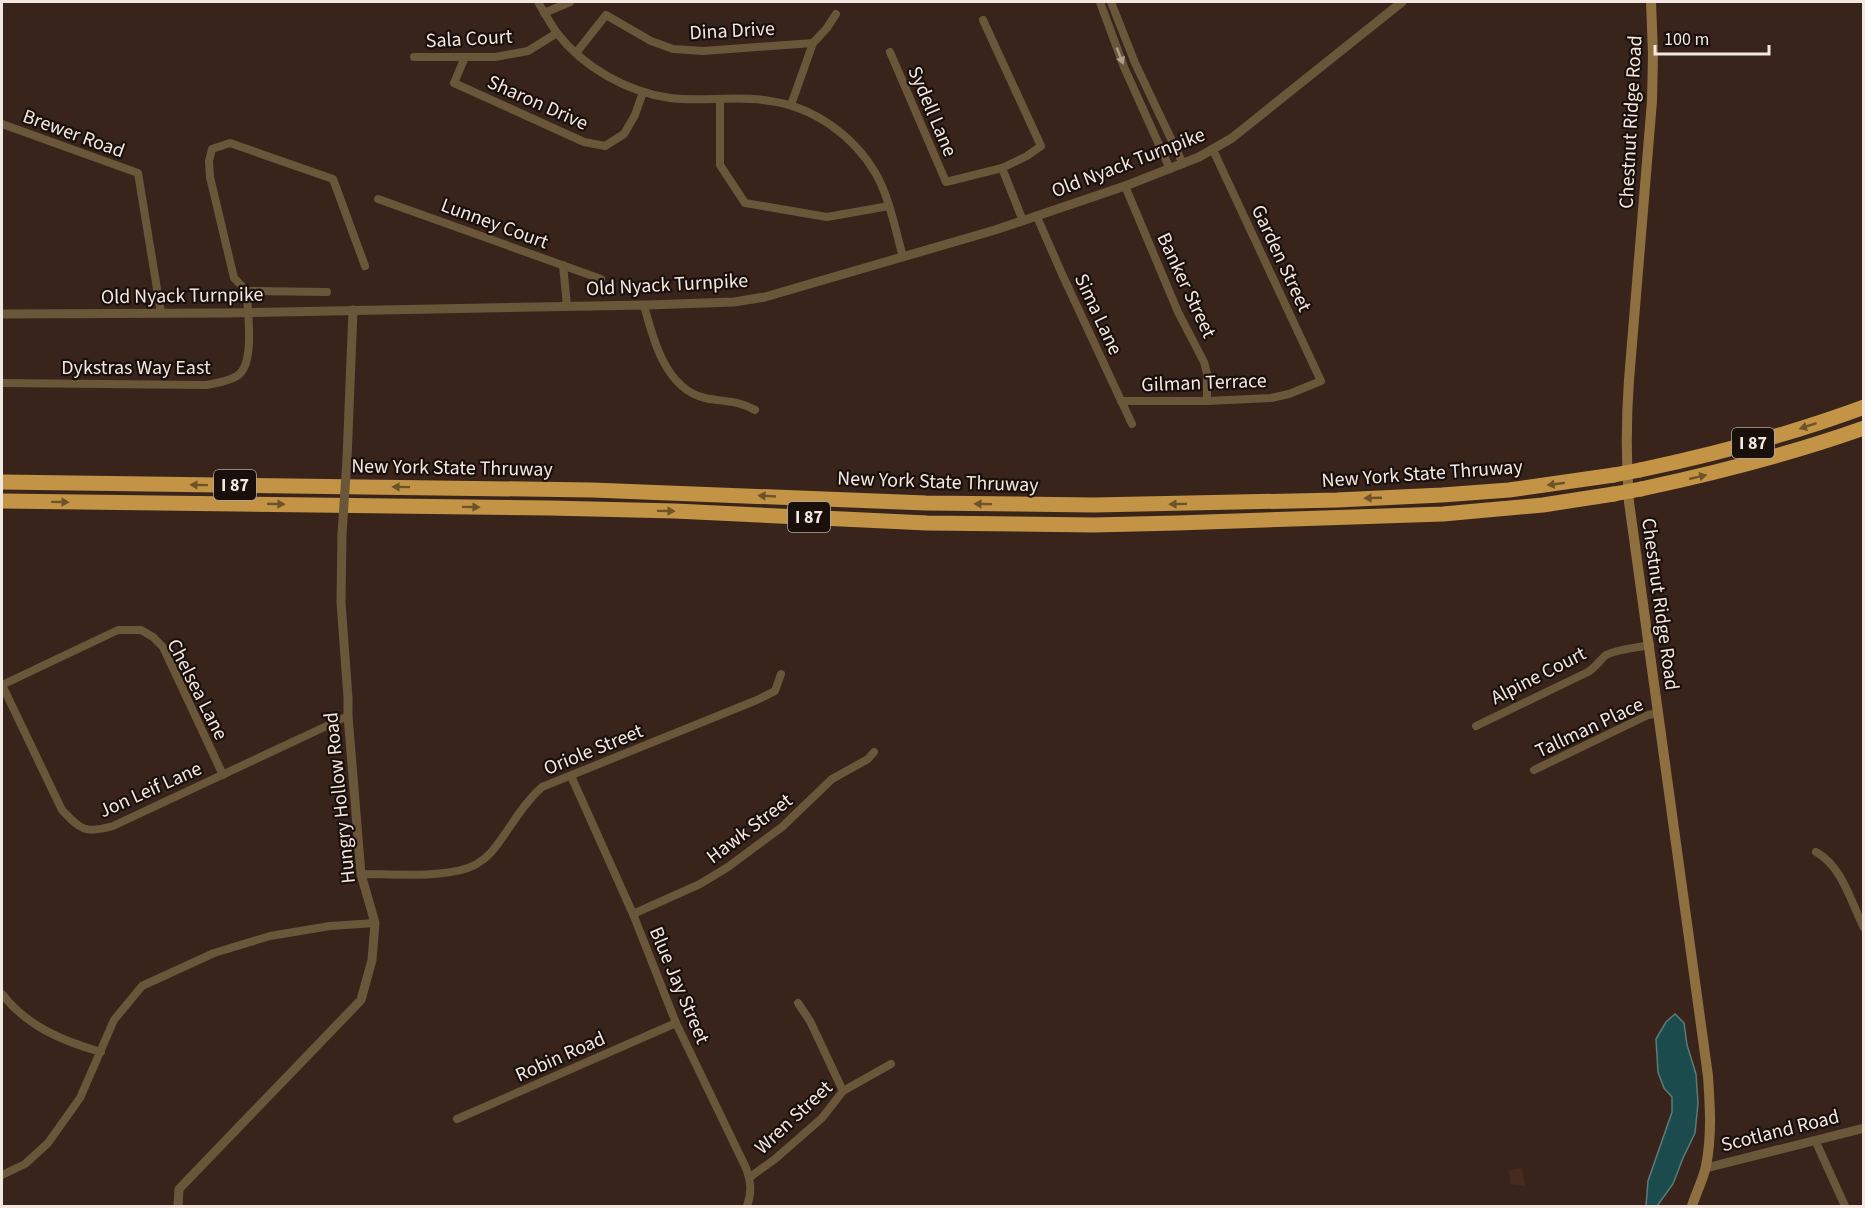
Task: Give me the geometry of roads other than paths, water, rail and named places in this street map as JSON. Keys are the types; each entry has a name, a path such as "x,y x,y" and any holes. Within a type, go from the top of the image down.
{"highway":[{"name":"New York State Thruway","path":"2,482 592,490 919,503 1094,505 1349,499 1442,495 1544,486 1614,475 1772,437 1863,407"},
{"name":"New York State Thruway","path":"2,501 550,508 675,511 916,523 1094,525 1443,514 1543,505 1641,489 1704,476 1755,462 1863,428"}],"main road":[{"name":"Chestnut Ridge Road","path":"1651,2 1652,101 1625,443 1629,502 1708,1076 1711,1111 1710,1142 1706,1168 1692,1206"}],"street":[{"path":"538,2 557,33 576,52 597,69 643,92 668,98 769,100 791,105 829,123 864,156 876,174 889,206 903,257"},
{"path":"544,13 570,2"},
{"path":"1100,2 1124,67 1170,169"},
{"path":"1111,2 1135,63 1183,164"},
{"name":"Old Nyack Turnpike","path":"2,314 247,313 644,305 734,302 765,297 1037,217 1183,164 1232,138 1402,2"},
{"path":"791,105 813,44 836,14"},
{"name":"Dina Drive","path":"576,52 606,15 651,41 674,49 704,51 813,44"},
{"path":"983,20 1041,146 1027,156 1002,168 1023,221"},
{"name":"Sala Court","path":"414,57 495,57 528,51 557,33"},
{"name":"Sydell Lane","path":"890,52 945,182 1002,168"},
{"name":"Sharon Drive","path":"465,57 454,83 584,142 605,146 624,135 643,92"},
{"path":"720,100 720,165 746,203 827,217 889,206"},
{"name":"Brewer Road","path":"2,124 138,173 161,313"},
{"path":"327,292 247,291 234,278 210,177 209,161 212,149 230,143 333,179 365,266"},
{"name":"Garden Street","path":"1213,150 1321,381"},
{"name":"Banker Street","path":"1125,186 1178,312 1204,362 1207,373 1207,401"},
{"name":"Lunney Court","path":"378,199 601,279"},
{"name":"Sima Lane","path":"1037,217 1132,424"},
{"path":"563,265 567,306"},
{"name":"Dykstras Way East","path":"2,383 206,385 226,382 240,375 248,360 247,291"},
{"path":"644,305 658,352 670,373 685,389 702,397 735,402 755,410"},
{"name":"Hungry Hollow Road","path":"178,1206 179,1189 362,1000 372,960 375,923 361,874 340,584 353,310"},
{"name":"Gilman Terrace","path":"1121,401 1270,398 1289,394 1321,381"},
{"name":"Chelsea Lane","path":"2,685 118,630 141,630 163,647 223,775"},
{"name":"Alpine Court","path":"1476,726 1588,672 1604,657 1650,645"},
{"name":"Oriole Street","path":"361,874 439,873 469,868 485,858 496,846 529,798 542,787 775,691 781,674"},
{"name":"Jon Leif Lane","path":"2,685 62,810 77,825 91,831 113,826 348,716"},
{"name":"Tallman Place","path":"1534,770 1648,715 1658,713"},
{"name":"Hawk Street","path":"633,914 700,884 728,867 782,827 832,779 868,759 874,752"},
{"name":"Blue Jay Street","path":"571,776 633,914 676,1023 750,1177"},
{"path":"1815,852 1825,857 1833,865 1863,928"},
{"path":"2,1175 25,1164 48,1143 80,1098 114,1020 142,986 214,953 270,936 330,926 375,923"},
{"path":"2,994 16,1012 53,1035 101,1052"},
{"path":"798,1003 810,1022 843,1091"},
{"name":"Robin Road","path":"457,1119 676,1023"},
{"name":"Wren Street","path":"750,1177 822,1118 843,1091 891,1064"},
{"name":"Scotland Road","path":"1706,1168 1863,1128"},
{"path":"1815,1140 1845,1206"},
{"path":"747,1206 751,1189 750,1177"}],"water":[{"path":"1675,1014 1684,1023 1687,1045 1696,1074 1698,1103 1695,1133 1673,1184 1657,1206 1646,1206 1648,1181 1672,1112 1672,1097 1664,1088 1658,1072 1656,1039 1666,1022"}]}
